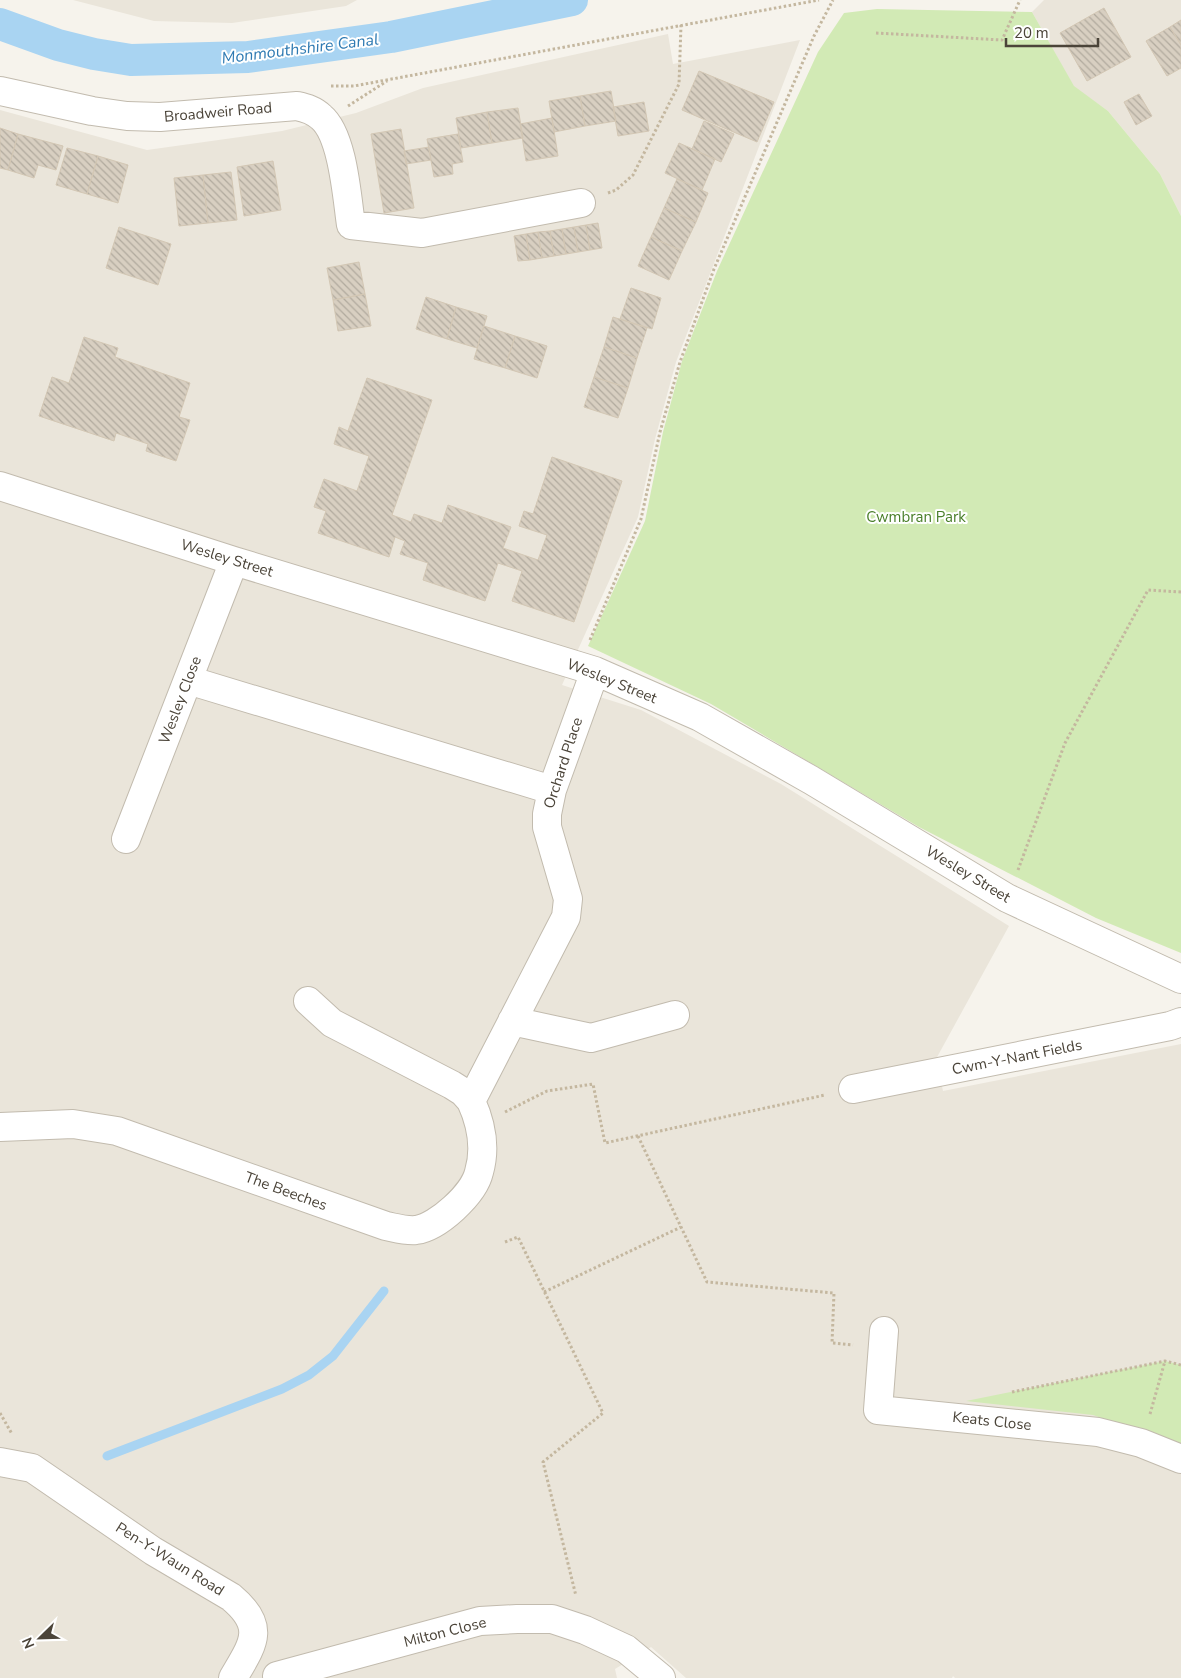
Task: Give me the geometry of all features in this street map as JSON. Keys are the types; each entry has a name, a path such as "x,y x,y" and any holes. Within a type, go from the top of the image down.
{"street":[{"name":"Broadweir Road","path":"0,90 92,111 126,116 160,117 297,106 310,109 323,118"},
{"path":"323,118 332,131 338,146 351,225 422,233 581,203"},
{"name":"Wesley Street","path":"0,486 234,561 587,669 700,717 811,780 1007,898 1181,979"},
{"name":"Wesley Close","path":"126,839 234,561"},
{"name":"Orchard Place","path":"476,1113 512,1021 566,917 568,899 548,826 547,814 552,790 587,669"},
{"path":"188,680 552,790"},
{"path":"308,1001 332,1023 463,1092 476,1113"},
{"path":"512,1021 591,1038 675,1016"},
{"name":"Cwm-Y-Nant Fields","path":"853,1089 1160,1028 1181,1022"},
{"name":"The Beeches","path":"0,1127 73,1124 117,1131 386,1226 402,1230 417,1230 442,1218 463,1199 479,1174 482,1156 476,1113"},
{"name":"Keats Close","path":"884,1339 878,1410 1098,1432 1142,1443 1181,1459"},
{"name":"Pen-Y-Waun Road","path":"0,1462 32,1468 153,1551 231,1597 241,1606 250,1617 253,1629 252,1641 233,1678"},
{"name":"Milton Close","path":"277,1676 480,1621 552,1619 585,1630 626,1649 661,1678"}],"path":[{"path":"328,85 344,87 819,0"},
{"path":"587,669 641,519 660,432 680,362 714,270 814,36 832,0"},
{"path":"876,33 1002,40 1020,0"},
{"path":"581,203 616,190 633,175 679,84 681,25"},
{"path":"323,118 345,108 390,79"},
{"path":"1007,898 1064,743 1148,590 1181,592"},
{"path":"476,1113 547,1091 593,1084 605,1143 853,1089"},
{"path":"638,1136 706,1282 834,1293 832,1343 884,1339"},
{"path":"544,1292 681,1227"},
{"path":"505,1242 518,1237 603,1413 543,1462 585,1630"},
{"path":"1142,1443 1165,1361"},
{"path":"1004,1394 1165,1361 1181,1365"}],"shaded area":[{"path":"73,0 357,0 346,6 232,23 154,21"},
{"path":"1044,0 1181,0 1181,216 1160,174 1108,111 1074,87 1032,12"},
{"path":"668,34 673,64 800,40 676,362 655,439 638,517 562,685 641,710 781,784 1009,926 936,1059 943,1091 1181,1044 1181,1678 955,1678 953,1676 952,1678 686,1678 651,1647 615,1669 617,1678 0,1678 0,110 147,150 282,131 356,113 423,88"}],"green space":[{"name":"Cwmbran Park","path":"877,9 1032,12 1074,86 1108,111 1160,174 1181,216 1181,953 1096,918 919,827 711,704 588,646 645,521 663,432 682,361 717,271 818,52 844,13"},
{"path":"1165,1361 1181,1365 1181,1446 1093,1415 966,1401"}],"building":[{"path":"1104,8 1131,57 1087,81 1060,33"},
{"path":"1181,20 1181,45 1170,27"},
{"path":"1170,27 1181,45 1181,68 1167,76 1146,41"},
{"path":"699,71 774,102 757,142 682,110"},
{"path":"611,91 616,121 585,126 580,96"},
{"path":"1139,94 1152,116 1136,125 1124,102"},
{"path":"580,96 585,126 554,132 549,101"},
{"path":"644,102 649,131 618,136 613,107"},
{"path":"518,108 523,138 492,143 487,112"},
{"path":"487,112 492,143 461,148 456,118"},
{"path":"552,118 558,156 526,161 520,124"},
{"path":"704,121 734,134 721,162 692,149"},
{"path":"0,128 18,134 8,170 0,168"},
{"path":"401,129 414,208 384,213 371,134"},
{"path":"18,134 63,146 56,170 38,165 34,178 8,170"},
{"path":"458,134 463,162 452,164 453,174 434,177 427,139"},
{"path":"679,143 715,159 702,190 665,173"},
{"path":"429,147 431,160 406,164 404,151"},
{"path":"67,148 98,156 87,194 56,185"},
{"path":"98,156 128,165 118,203 87,194"},
{"path":"273,161 281,210 244,216 237,167"},
{"path":"231,172 237,220 208,223 203,175"},
{"path":"203,175 208,223 179,226 174,178"},
{"path":"677,179 708,193 696,222 664,208"},
{"path":"664,208 696,222 682,251 651,237"},
{"path":"598,223 602,248 590,250 586,225"},
{"path":"586,225 590,250 578,252 574,227"},
{"path":"119,227 171,244 158,285 106,268"},
{"path":"574,227 578,252 566,254 562,229"},
{"path":"562,229 566,254 554,256 550,231"},
{"path":"550,231 554,256 542,258 538,232"},
{"path":"538,232 542,258 530,260 526,234"},
{"path":"526,234 530,260 518,261 514,236"},
{"path":"651,237 682,251 669,280 638,266"},
{"path":"359,262 365,294 333,300 327,268"},
{"path":"631,288 661,298 652,329 620,319"},
{"path":"365,294 371,326 338,331 333,300"},
{"path":"426,297 456,307 447,339 416,329"},
{"path":"456,307 487,316 477,348 447,339"},
{"path":"613,317 647,328 637,358 604,347"},
{"path":"484,326 515,336 505,368 474,359"},
{"path":"515,336 547,346 537,378 505,368"},
{"path":"84,337 118,348 115,357 190,383 179,417 190,420 176,461 146,451 148,444 116,433 114,441 39,416 52,377 69,383"},
{"path":"604,347 637,358 628,388 594,377"},
{"path":"594,377 628,388 618,418 584,407"},
{"path":"367,378 432,400 392,515 411,522 414,514 442,523 448,505 511,527 503,548 538,560 547,535 519,526 524,511 533,514 552,457 622,481 574,622 512,601 522,571 498,563 485,601 423,580 428,563 400,554 405,541 395,537 389,557 318,533 326,511 314,507 324,479 357,491 369,456 334,444 339,427 348,431"}],"waterway":[{"name":"Monmouthshire Canal","path":"0,24 58,45 94,54 131,60 248,57 391,37 572,0"},
{"path":"107,1456 282,1389 309,1375 333,1356 384,1291"}]}
